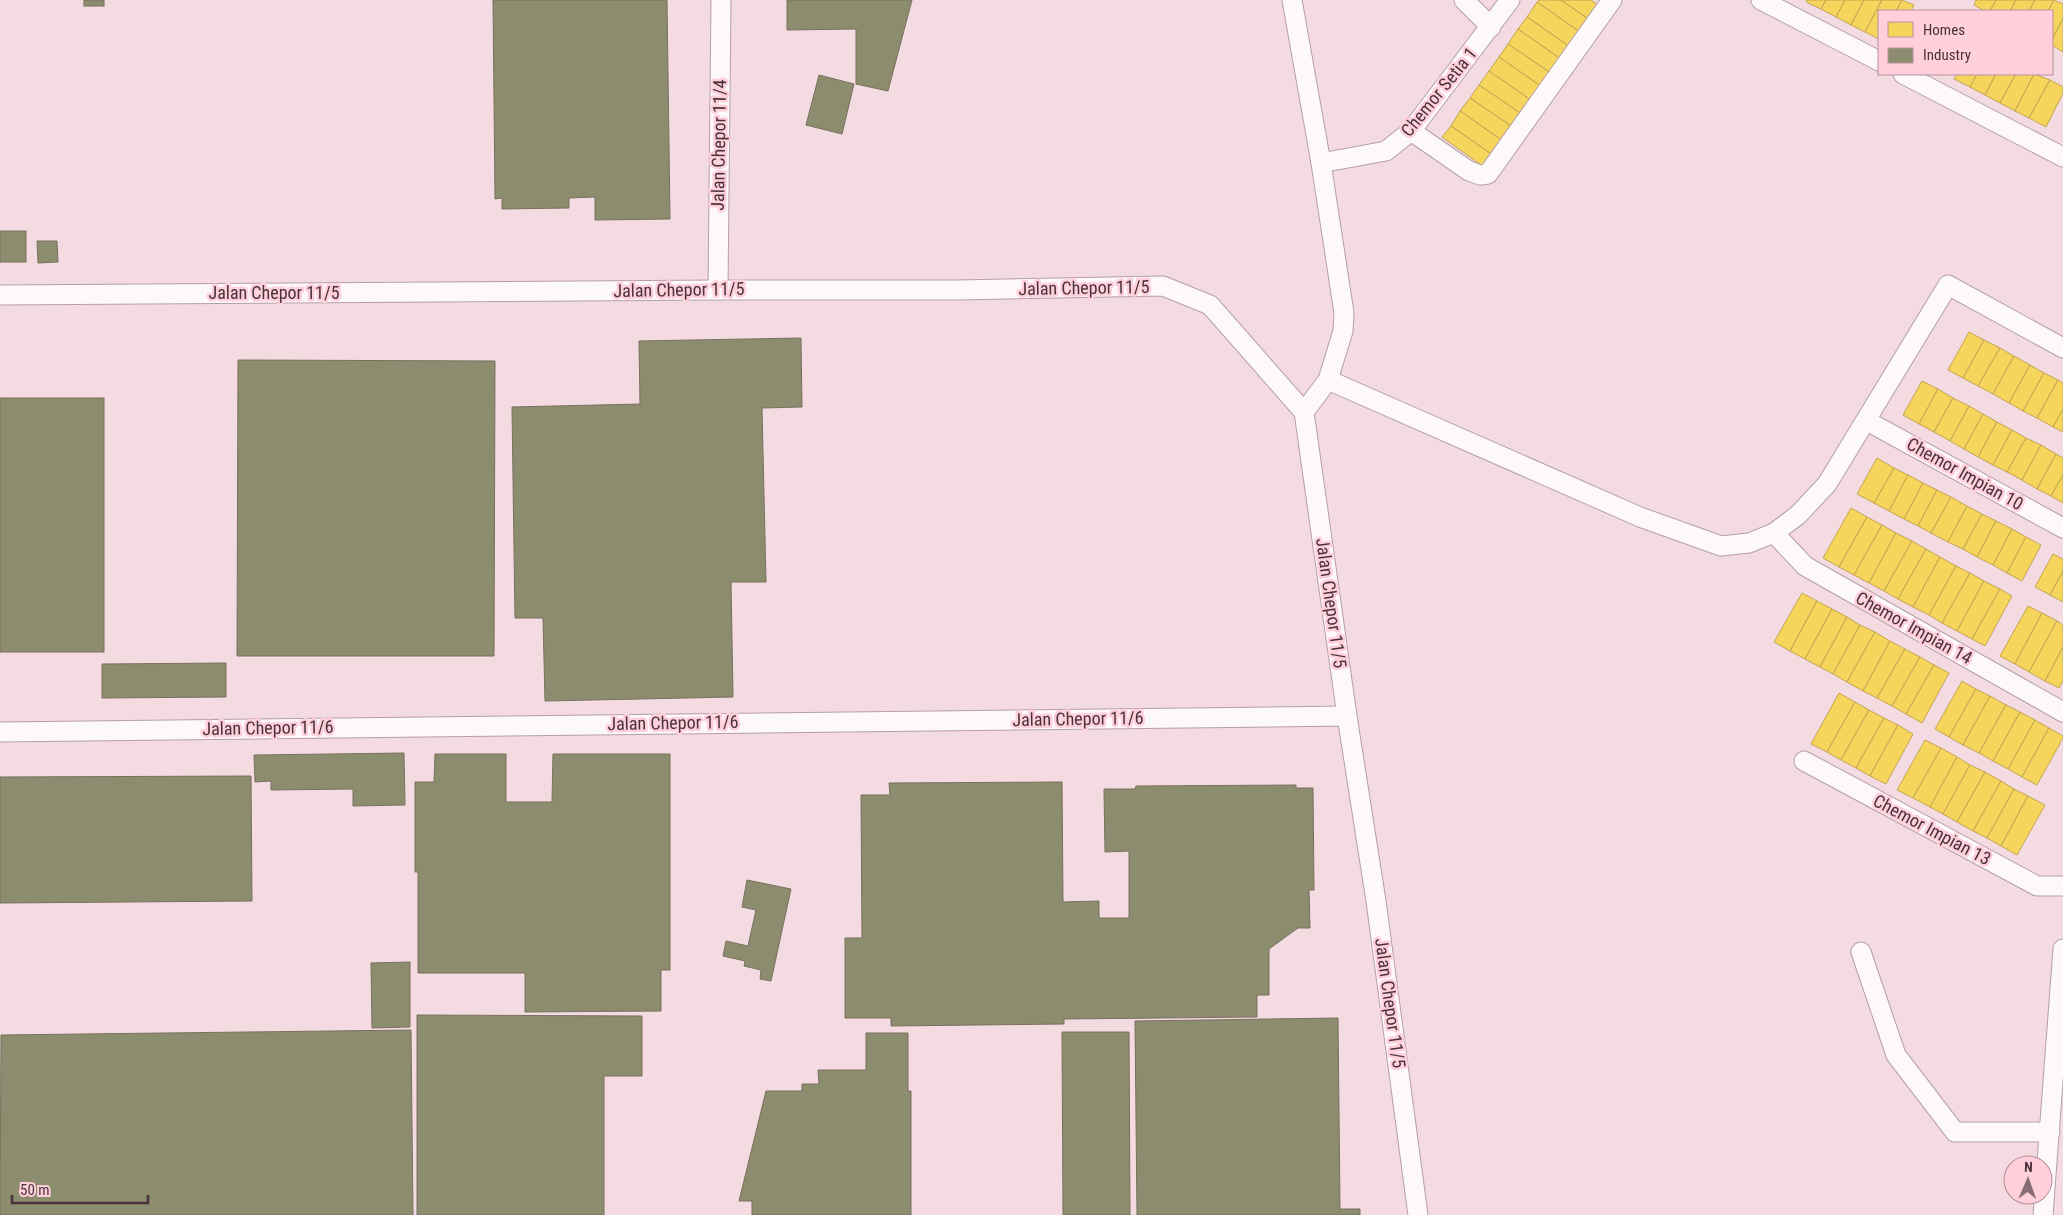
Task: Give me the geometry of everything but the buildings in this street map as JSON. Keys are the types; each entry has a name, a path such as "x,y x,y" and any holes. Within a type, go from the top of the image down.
{"street":[{"name":"Jalan Chepor 11/4","path":"718,290 721,0"},
{"path":"1292,0 1321,163 1344,313 1343,331 1328,380 1304,412"},
{"path":"1464,0 1491,28"},
{"name":"Chemor Setia 1","path":"1321,163 1386,151 1411,132 1491,28 1510,0"},
{"path":"1411,132 1469,171 1480,175 1488,174 1612,0"},
{"path":"1761,0 1878,60"},
{"path":"1905,75 2063,157"},
{"path":"1328,380 1640,517 1721,546 1749,543 1774,533 1798,515 1828,484 1948,285 2063,348"},
{"name":"Jalan Chepor 11/5","path":"0,295 958,290 1163,286 1210,305 1304,412 1347,716 1376,901 1418,1215"},
{"name":"Chemor Impian 10","path":"1867,421 2063,528"},
{"name":"Chemor Impian 14","path":"1774,533 1805,566 2063,712"},
{"name":"Jalan Chepor 11/6","path":"0,732 1347,716"},
{"name":"Chemor Impian 13","path":"1804,762 2037,886 2063,886"},
{"path":"2043,1215 2055,1166 2050,1132 2063,950"},
{"path":"1861,952 1896,1055 1954,1132 2050,1132"}]}
